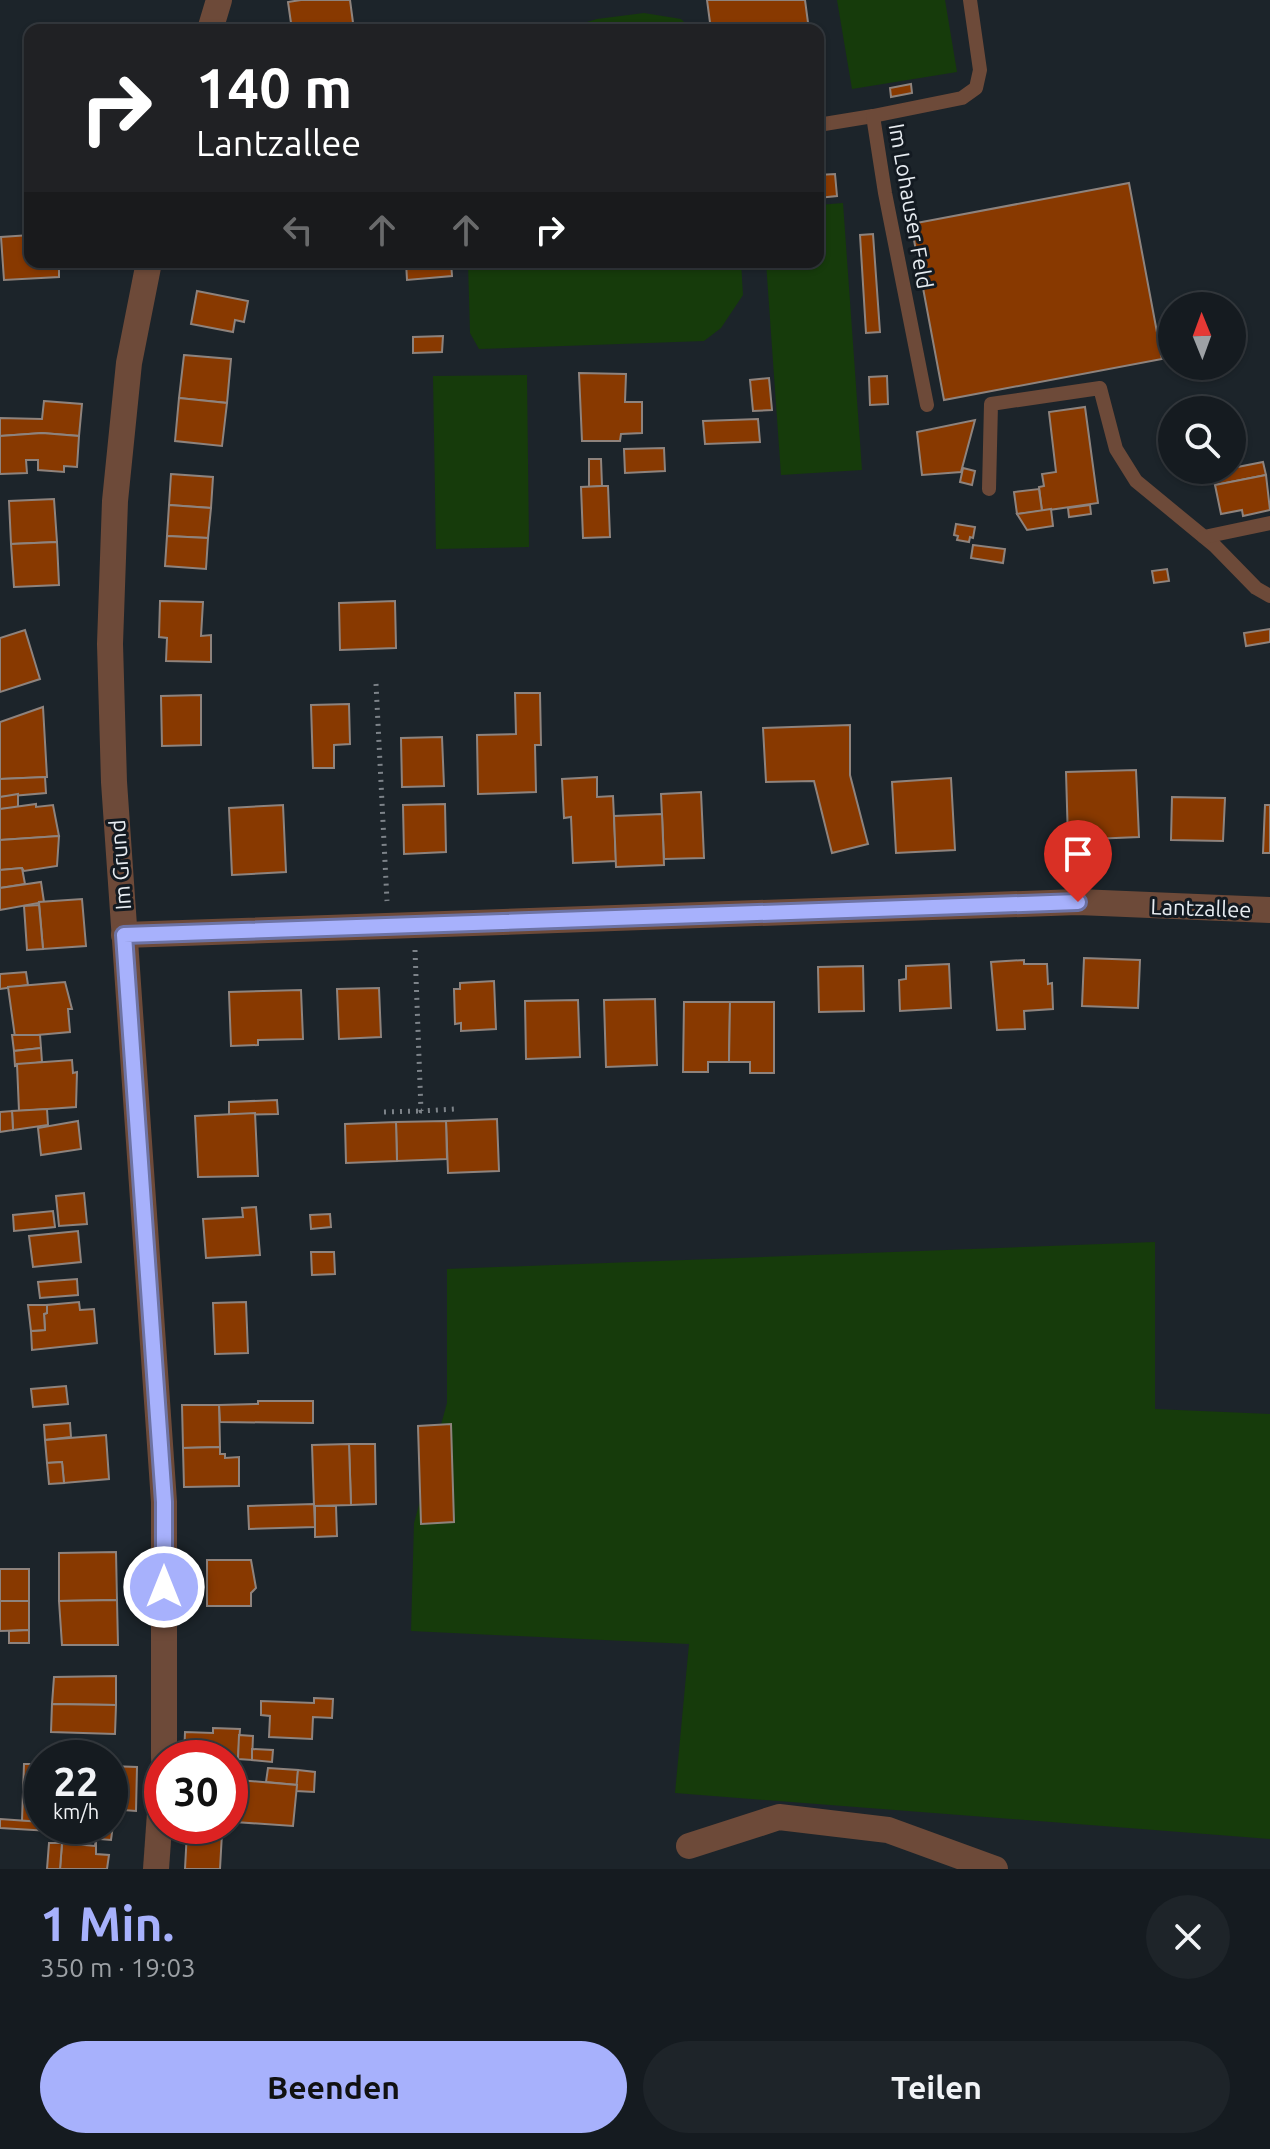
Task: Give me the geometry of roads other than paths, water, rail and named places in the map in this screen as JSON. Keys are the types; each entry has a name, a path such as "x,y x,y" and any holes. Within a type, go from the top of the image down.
{"street":[{"path":"212,24 219,0"},
{"name":"Im Grund","path":"148,268 129,363 113,549 110,644 124,935 164,1502 164,1740"},
{"name":"Lantzallee","path":"124,935 1078,902 1270,910"},
{"path":"689,1846 779,1817 888,1830 995,1869"},
{"path":"156,1869 158,1844"}],"lane":[{"name":"Im Lohauser Feld","path":"927,405 873,116 962,98 976,88 980,70 970,0"},
{"path":"824,124 873,116"},
{"path":"989,489 991,404 1100,388 1116,449 1136,481 1204,537 1256,588 1270,596"},
{"path":"1204,537 1270,523"}]}
